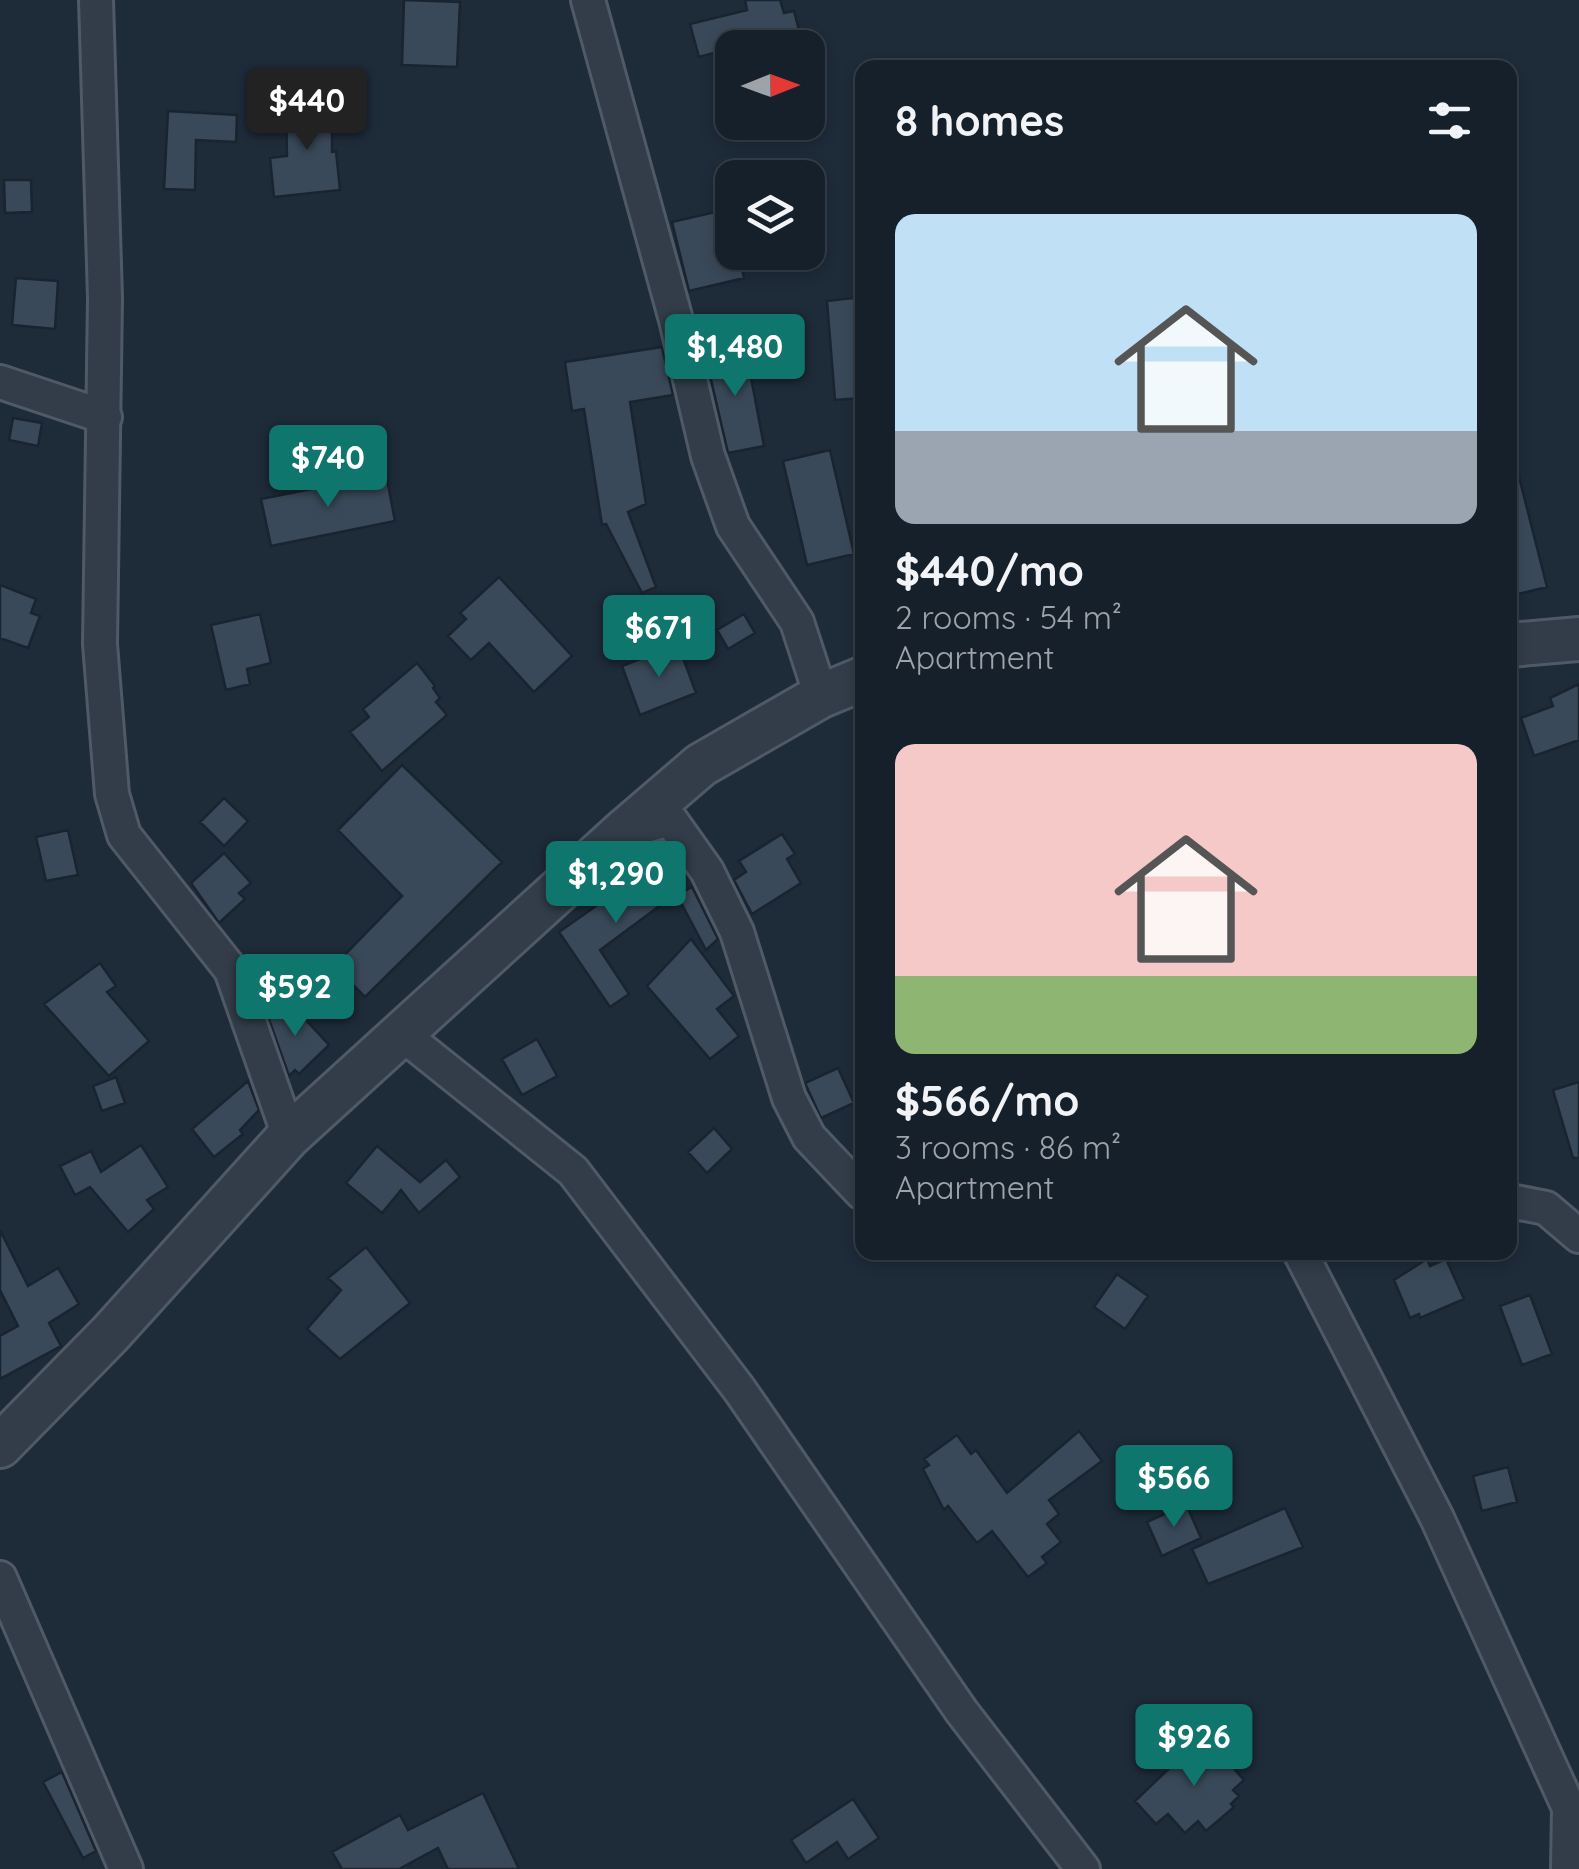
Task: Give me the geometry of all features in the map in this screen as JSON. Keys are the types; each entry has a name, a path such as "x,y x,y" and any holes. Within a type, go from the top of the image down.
{"street":[{"path":"96,0 105,417 100,644 112,794 124,835 231,970 289,1136"},
{"path":"588,0 676,320 708,456 734,526 797,622 821,696"},
{"path":"0,382 105,417"},
{"path":"1517,644 1579,639"},
{"path":"0,1446 110,1334 289,1136 623,832 701,765 821,696 855,682"},
{"path":"623,832 670,820 707,871 737,932 789,1098 808,1136 855,1185"},
{"path":"402,1034 573,1171 740,1390 962,1712 1083,1869"},
{"path":"1517,1202 1546,1208 1579,1236"},
{"path":"1304,1260 1437,1518 1570,1808 1568,1869"},
{"path":"0,1578 126,1869"}],"building":[{"path":"404,0 460,2 457,67 402,65"},
{"path":"745,0 780,0 784,13 794,11 799,30 715,30 715,53 699,57 690,24 747,10"},
{"path":"286,105 332,105 332,152 336,151 340,190 274,197 270,158 287,156"},
{"path":"168,111 237,115 236,142 196,140 195,190 164,189"},
{"path":"4,180 31,180 32,212 5,213"},
{"path":"715,212 715,270 742,270 744,278 689,291 672,222"},
{"path":"16,278 58,281 55,329 12,325"},
{"path":"855,298 855,399 835,400 827,301"},
{"path":"745,346 764,446 728,453 705,354"},
{"path":"662,347 673,395 630,402 646,504 628,512 656,587 642,593 606,524 602,525 584,409 572,411 565,362"},
{"path":"13,418 42,423 38,446 9,440"},
{"path":"830,450 854,554 807,565 783,461"},
{"path":"1517,473 1547,587 1517,594"},
{"path":"386,474 395,521 271,546 261,499"},
{"path":"499,577 572,656 534,692 489,643 471,660 448,636 466,619 460,613"},
{"path":"0,585 36,599 31,613 40,616 28,648 0,638"},
{"path":"260,614 271,663 247,669 250,684 226,690 211,625"},
{"path":"744,614 755,633 728,649 717,630"},
{"path":"678,644 696,693 640,715 622,666"},
{"path":"417,663 435,686 440,698 436,702 447,715 382,771 350,732 369,717 363,709"},
{"path":"1579,684 1579,740 1534,756 1521,718 1553,706 1550,698"},
{"path":"402,765 502,862 365,997 334,966 402,896 338,830"},
{"path":"224,798 248,821 224,846 200,822"},
{"path":"68,830 78,875 46,881 36,837"},
{"path":"782,834 795,854 787,859 801,883 752,914 734,880 746,872 739,861"},
{"path":"224,853 251,883 239,893 245,899 219,923 191,883"},
{"path":"660,861 681,890 600,950 629,994 610,1007 559,932"},
{"path":"692,887 718,939 706,950 677,895"},
{"path":"691,939 734,996 717,1009 739,1036 710,1059 647,986"},
{"path":"100,963 116,986 107,992 149,1041 109,1076 44,1004"},
{"path":"275,1001 299,1023 304,1018 329,1045 299,1074 295,1070 289,1076 266,1011"},
{"path":"537,1039 557,1076 522,1095 502,1059"},
{"path":"838,1068 854,1103 821,1118 805,1083"},
{"path":"116,1077 125,1103 102,1111 93,1086"},
{"path":"248,1081 259,1110 240,1130 243,1134 214,1157 192,1129"},
{"path":"1579,1082 1579,1158 1573,1158 1553,1090"},
{"path":"714,1128 732,1149 707,1173 688,1152"},
{"path":"141,1145 168,1187 147,1200 154,1209 128,1232 90,1187 75,1195 60,1166 91,1151 101,1172"},
{"path":"377,1146 420,1182 446,1160 460,1177 419,1213 401,1190 382,1213 346,1183"},
{"path":"0,1230 28,1286 58,1268 79,1304 49,1323 61,1346 0,1379 0,1336 18,1326 0,1290"},
{"path":"366,1247 410,1303 340,1359 307,1329 341,1290 328,1278"},
{"path":"1425,1260 1430,1266 1446,1260 1464,1299 1420,1318 1419,1314 1410,1318 1394,1280"},
{"path":"1117,1274 1148,1296 1125,1329 1094,1307"},
{"path":"1530,1295 1552,1354 1522,1365 1500,1306"},
{"path":"1079,1431 1102,1461 1049,1500 1059,1514 1047,1524 1061,1542 1042,1557 1047,1563 1028,1577 992,1531 977,1543 948,1506 944,1510 923,1469 929,1465 924,1459 957,1435 971,1454 976,1450 1007,1493"},
{"path":"1508,1467 1517,1502 1482,1511 1473,1476"},
{"path":"1186,1504 1201,1538 1162,1556 1147,1522"},
{"path":"1285,1508 1303,1547 1208,1584 1192,1549"},
{"path":"1204,1735 1244,1780 1233,1790 1239,1796 1231,1804 1234,1807 1206,1831 1198,1821 1185,1833 1168,1814 1156,1824 1135,1801"},
{"path":"62,1772 96,1851 83,1858 43,1782"},
{"path":"483,1793 519,1869 448,1869 438,1848 399,1869 342,1869 332,1852 400,1815 408,1830"},
{"path":"853,1799 879,1838 848,1859 837,1842 806,1863 791,1840"}]}
